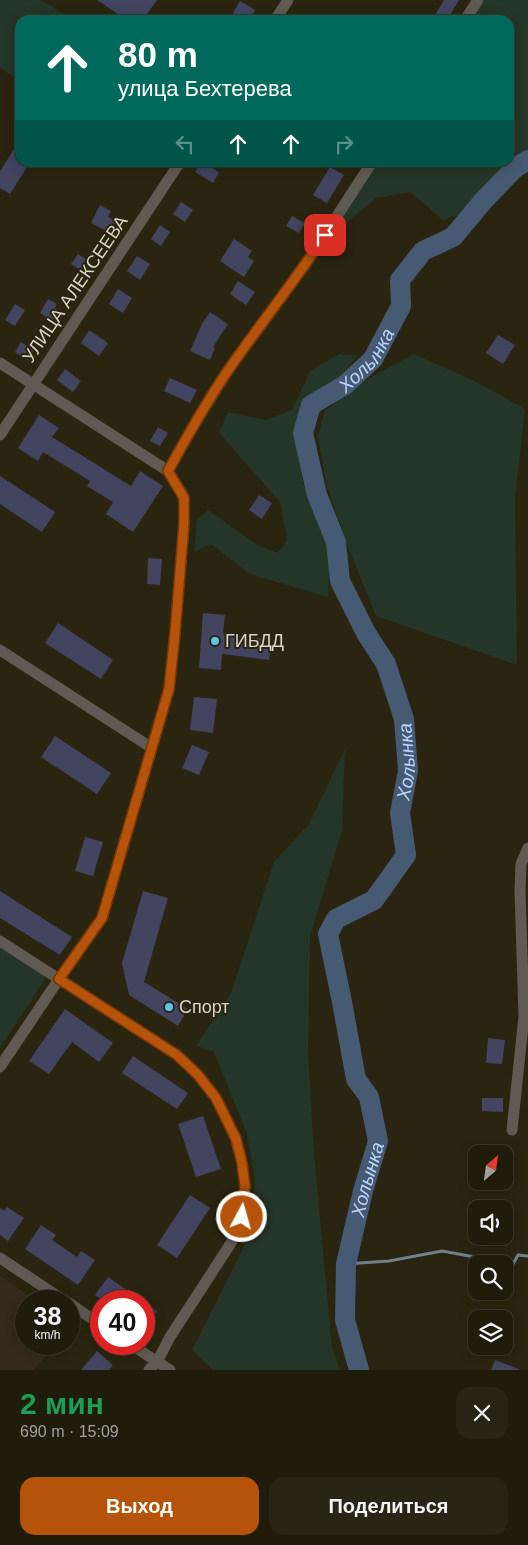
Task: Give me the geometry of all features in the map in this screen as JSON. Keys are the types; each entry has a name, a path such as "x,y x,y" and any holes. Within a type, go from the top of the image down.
{"street":[{"path":"278,15 288,0"},
{"path":"468,15 478,0"},
{"name":"УЛИЦА АЛЕКСЕЕВА","path":"0,435 177,167"},
{"path":"168,471 229,369 306,264 369,167"},
{"path":"0,363 168,471 184,498 184,524 169,689 102,918 0,1067"},
{"path":"0,650 152,748"},
{"path":"512,1130 526,1017 520,891 521,864 528,848"},
{"path":"0,941 177,1055 198,1075 216,1098 236,1139 245,1186 242,1217 231,1243 153,1366"},
{"path":"0,1258 49,1290"},
{"path":"142,1355 153,1366 170,1370"}],"shaded area":[{"path":"0,1276 20,1290 15,1290 15,1355 47,1355 34,1370 0,1370"}],"green space":[{"path":"0,0 41,0 66,15 15,15 15,78 0,68"},
{"path":"480,0 528,0 528,153 514,166 514,15 470,15"},
{"path":"370,167 513,167 462,214 443,220 410,192 376,198 317,248"},
{"path":"339,354 357,355 335,384 303,405 297,441 303,483 330,551 328,597 250,574 211,544 194,552 197,519 208,510 257,545 278,553 287,540 280,502 219,433 228,412 266,420 292,410 310,371"},
{"path":"414,354 475,381 525,409 515,497 517,665 376,616 348,547 326,483 318,436 325,411 369,378"},
{"path":"345,749 342,831 310,936 308,1054 314,1154 332,1347 340,1370 213,1370 192,1350 248,1239 255,1181 247,1134 214,1052 196,1046 231,993 274,862 309,824"},
{"path":"0,947 47,976 0,1048"}],"building":[{"path":"97,0 157,0 146,15 120,15"},
{"path":"444,0 459,0 450,15 435,15"},
{"path":"240,1 255,10 252,15 236,15 233,13"},
{"path":"15,148 15,167 27,167 10,194 0,188 0,171"},
{"path":"198,167 210,167 219,172 213,183 195,172"},
{"path":"330,167 344,175 327,203 313,195"},
{"path":"181,202 193,210 185,222 173,214"},
{"path":"100,205 111,211 108,217 116,221 110,233 91,223"},
{"path":"292,216 305,223 299,233 286,226"},
{"path":"160,225 170,232 161,246 151,239"},
{"path":"234,239 252,251 248,257 254,261 244,277 220,261"},
{"path":"78,254 92,263 85,273 71,264"},
{"path":"137,256 150,264 140,280 127,271"},
{"path":"238,281 255,292 246,305 230,294"},
{"path":"118,289 132,298 123,313 109,304"},
{"path":"48,299 57,304 55,308 60,311 54,322 40,313"},
{"path":"15,304 25,310 15,326 5,320"},
{"path":"210,312 228,324 213,347 215,348 210,360 190,351 202,324"},
{"path":"89,330 108,343 99,356 81,343"},
{"path":"498,335 515,345 503,364 486,353"},
{"path":"21,342 34,350 28,360 15,352"},
{"path":"65,369 81,381 73,392 57,380"},
{"path":"170,378 197,390 190,403 164,391"},
{"path":"39,415 59,428 52,437 131,486 140,471 163,486 133,532 106,514 113,502 87,486 90,481 43,452 38,461 18,448"},
{"path":"158,427 168,433 160,446 150,441"},
{"path":"0,476 55,512 42,532 0,504"},
{"path":"259,495 272,503 262,519 249,510"},
{"path":"148,558 162,559 160,585 147,584"},
{"path":"203,613 225,615 223,633 272,640 269,660 222,654 221,670 199,668"},
{"path":"58,623 113,660 101,679 45,643"},
{"path":"194,697 217,699 213,733 190,730"},
{"path":"55,736 111,773 97,794 41,757"},
{"path":"192,745 209,752 199,775 182,768"},
{"path":"85,837 103,842 93,876 75,871"},
{"path":"0,891 72,937 60,955 0,918"},
{"path":"143,891 168,898 144,982 188,1009 178,1026 129,995 122,963"},
{"path":"65,1009 113,1043 99,1062 72,1042 49,1074 29,1061"},
{"path":"488,1038 505,1040 502,1064 486,1063"},
{"path":"133,1056 188,1093 177,1109 122,1073"},
{"path":"482,1098 503,1098 503,1112 482,1111"},
{"path":"203,1116 221,1169 196,1177 178,1124"},
{"path":"190,1195 210,1208 177,1258 157,1245"},
{"path":"7,1207 24,1218 8,1241 0,1235 0,1208 4,1211"},
{"path":"41,1225 56,1235 52,1240 77,1257 81,1251 95,1260 78,1285 25,1249"},
{"path":"108,1277 126,1290 99,1290"},
{"path":"94,1355 102,1355 113,1365 109,1370 81,1370"},
{"path":"495,1360 519,1369 519,1370 491,1370"}],"waterway":[{"name":"Холынка","path":"359,1370 345,1320 346,1264 363,1191 378,1141 369,1097 356,1079 328,934 336,919 374,900 406,855 400,813 408,771 404,719 386,664 366,633 340,581 336,542 317,495 303,433 311,405 345,385 373,359 401,306 400,280 423,251 453,237 484,200 515,168 528,160"},
{"path":"346,1264 389,1261 442,1251 513,1264 518,1255 528,1256"}],"place":[{"name":"ГИБДД","path":"215,641"},
{"name":"Спорт","path":"169,1007"}],"route":[{"path":"242,1217 245,1186 242,1163 236,1139 216,1098 198,1075 177,1055 59,979 102,918 169,689 184,524 184,498 168,471 229,369 325,235"}]}
